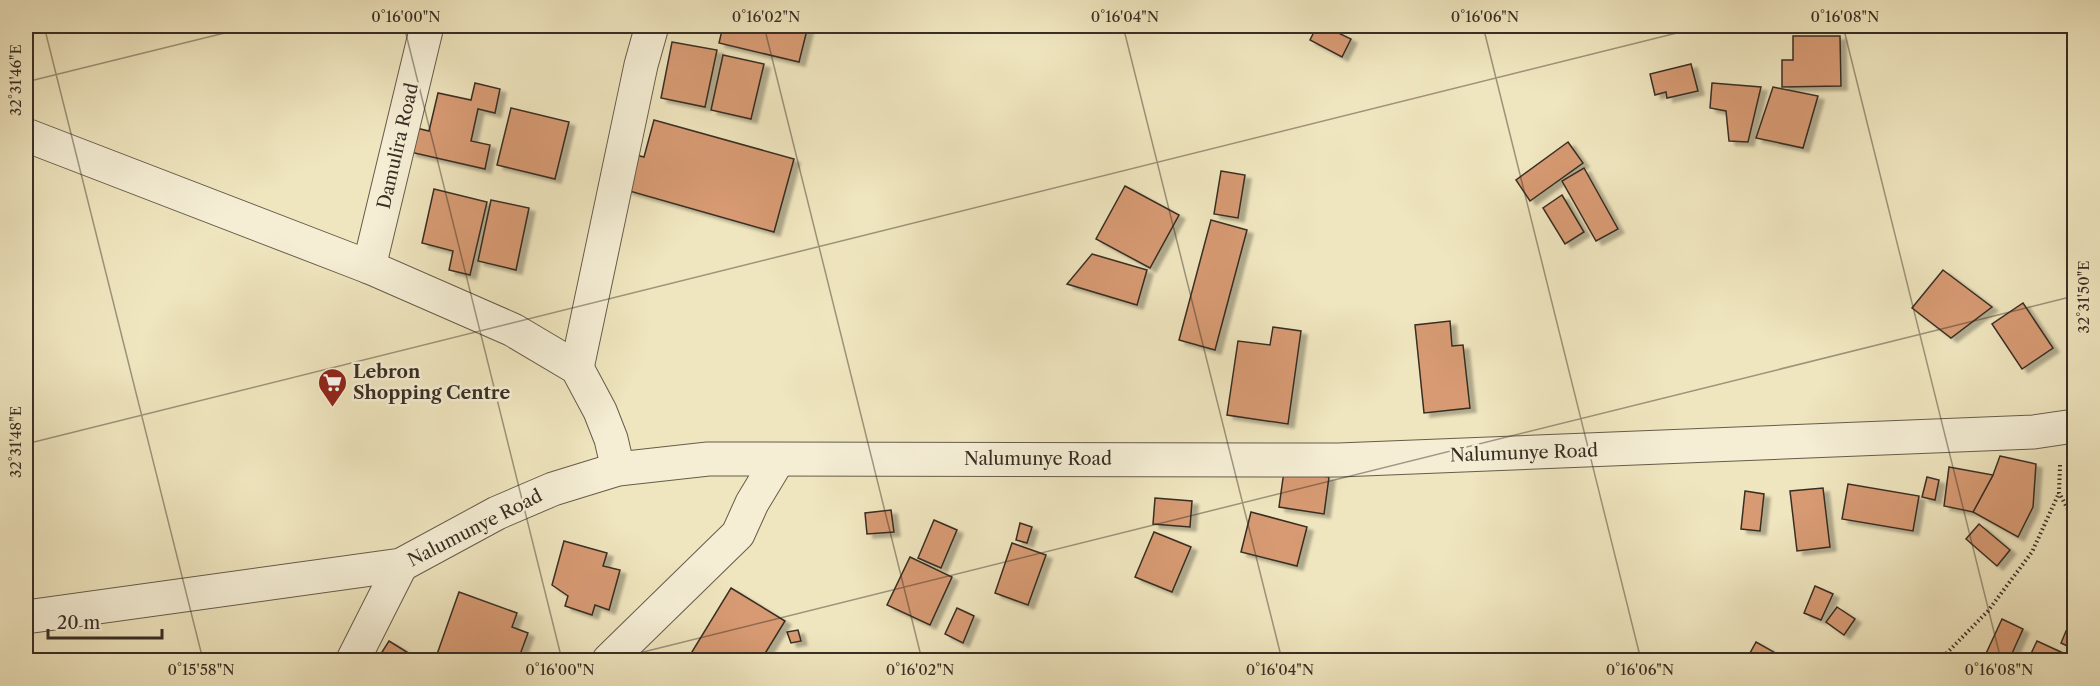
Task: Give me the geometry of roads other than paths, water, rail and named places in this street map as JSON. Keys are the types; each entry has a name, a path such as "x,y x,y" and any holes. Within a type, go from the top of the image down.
{"street":[{"name":"Damulira Road","path":"369,267 427,26"},
{"path":"577,368 641,65 652,26"},
{"path":"26,135 369,267 513,330 577,368 608,429 618,469"},
{"name":"Nalumunye Road","path":"26,617 401,565 515,505 553,489 618,469 708,459 1339,460 2034,432 2068,427"},
{"path":"609,660 738,534 752,503 778,460"},
{"path":"353,660 401,565"}],"place":[{"name":"Lebron Shopping Centre","path":"332,408"}]}
